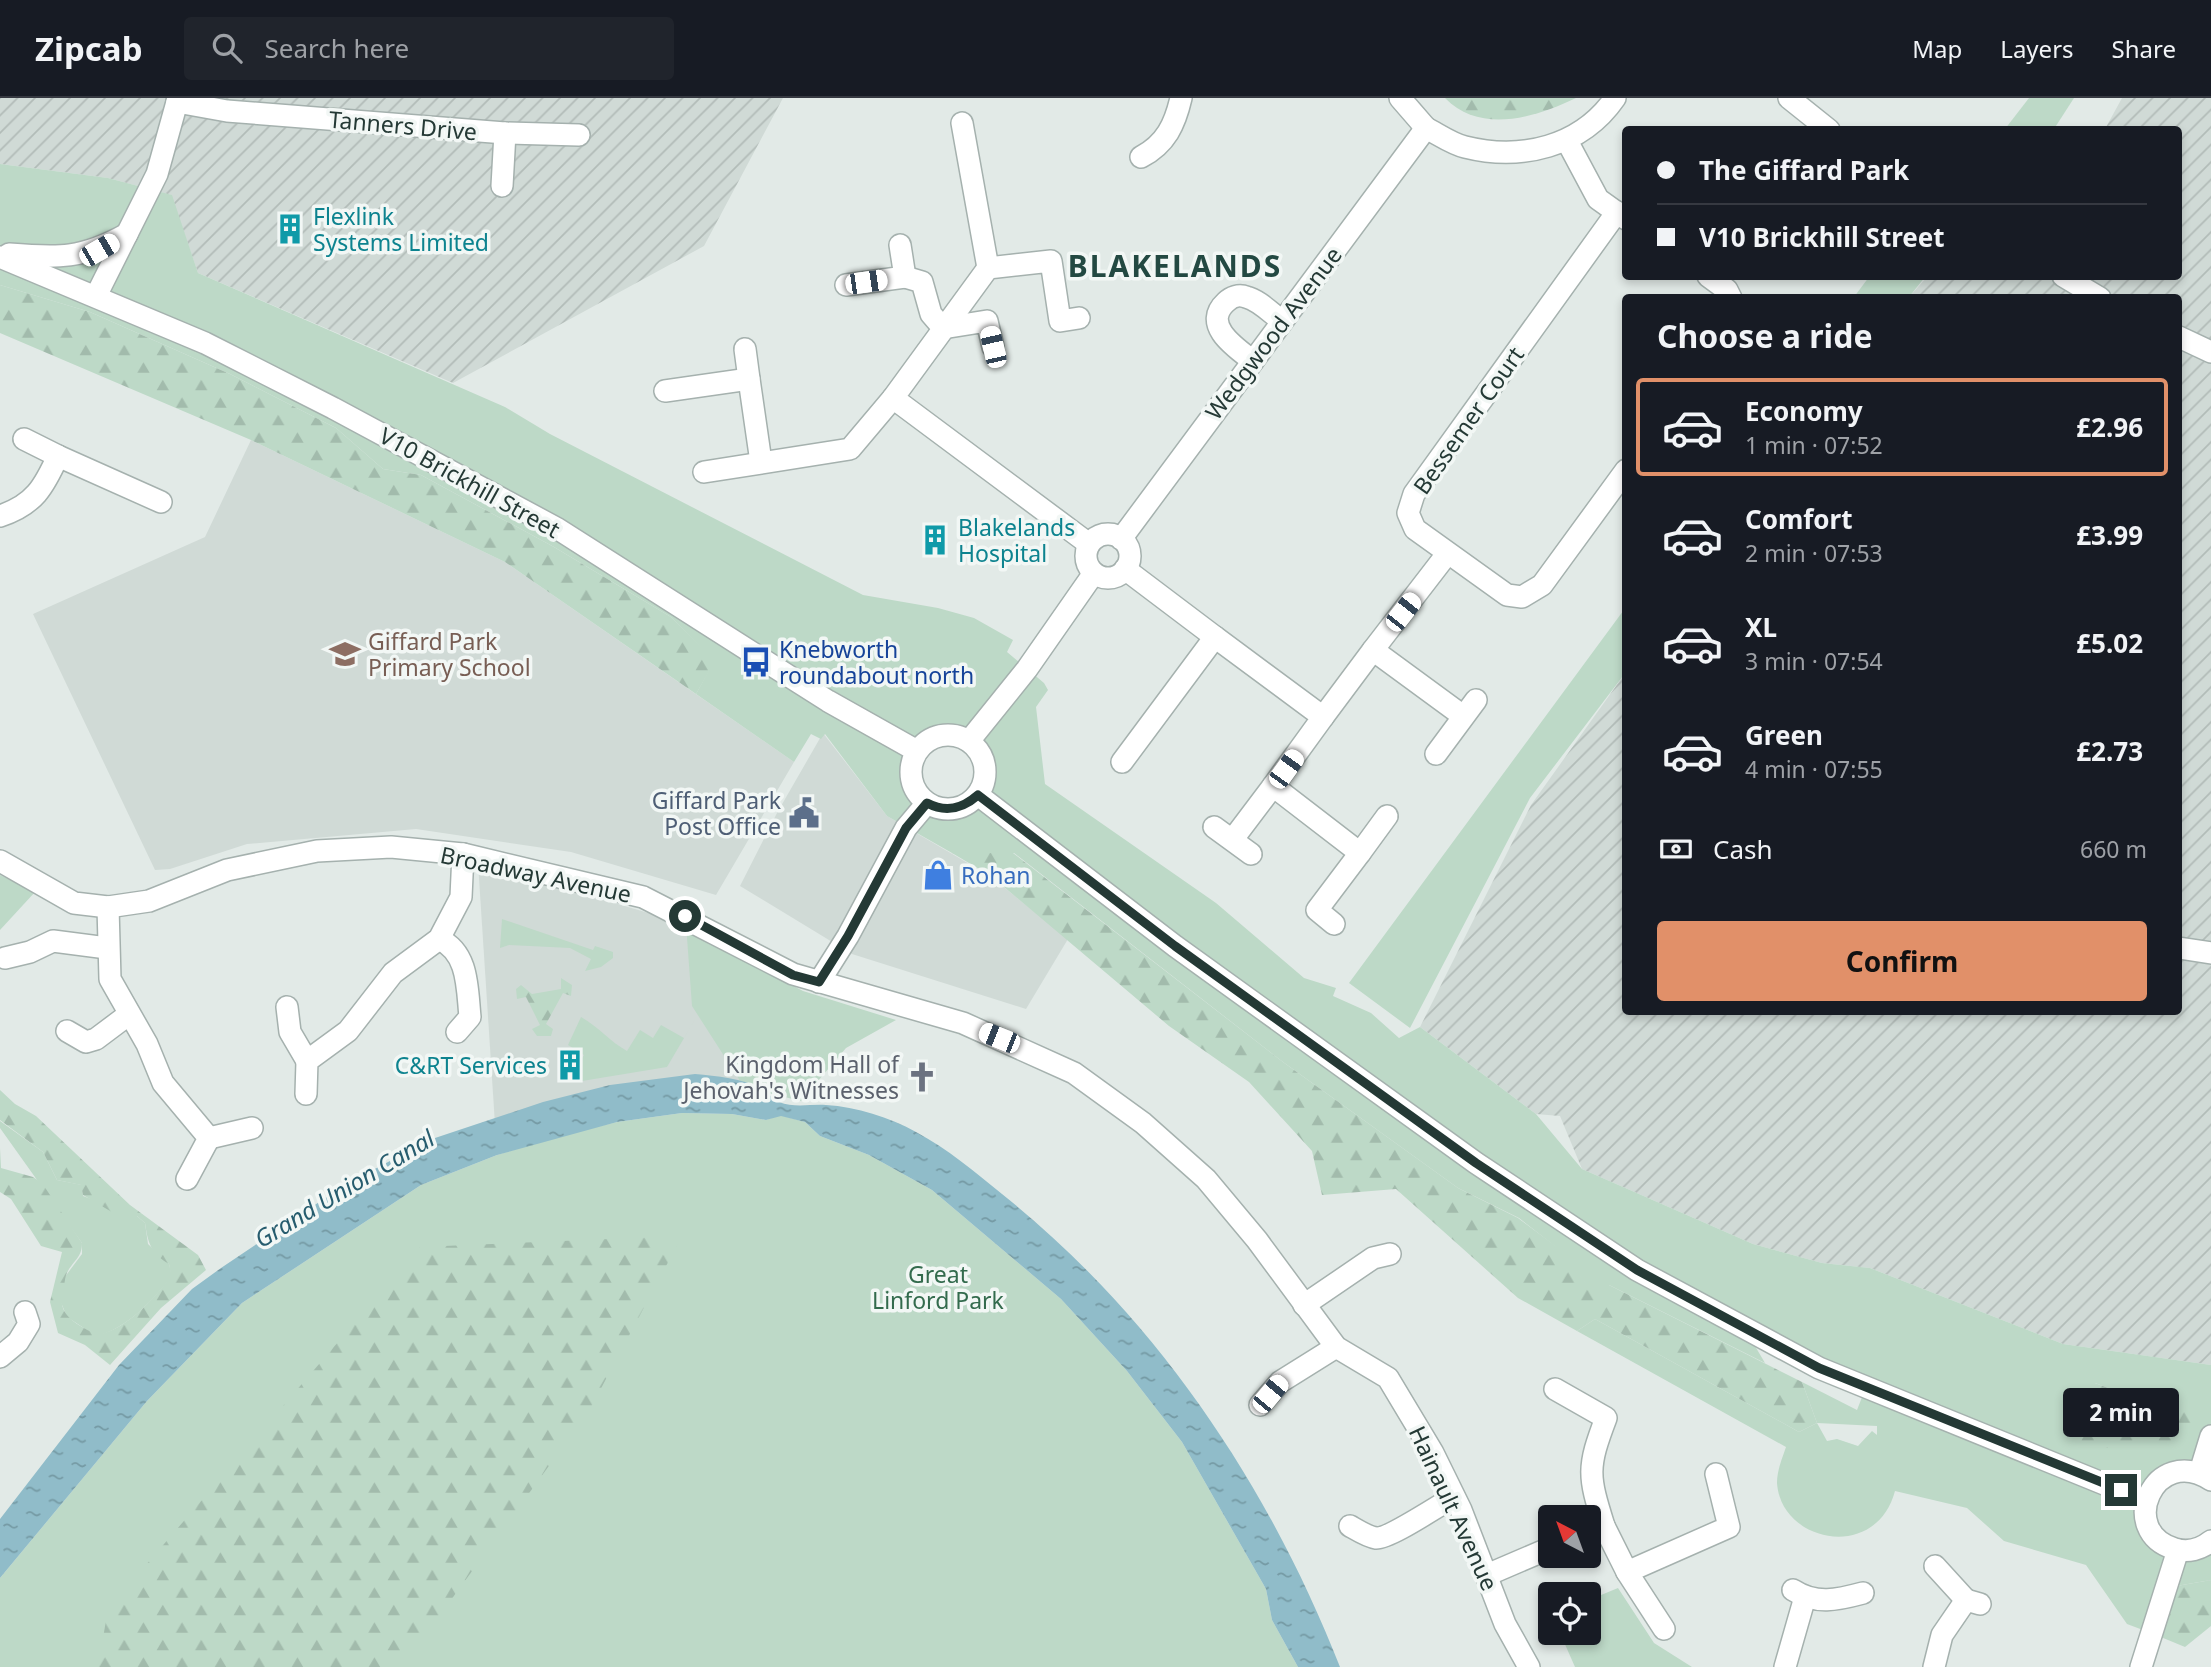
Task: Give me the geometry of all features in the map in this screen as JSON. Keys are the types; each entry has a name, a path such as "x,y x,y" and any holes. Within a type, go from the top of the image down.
{"street":[{"path":"1141,157 1157,149 1175,122 1181,98"},
{"path":"1400,98 1426,128 1463,147 1517,154 1567,141 1603,116 1615,98"},
{"path":"1789,98 1824,126"},
{"name":"Tanners Drive","path":"96,296 158,174 177,100 227,111 505,133 579,135"},
{"path":"962,123 988,268"},
{"name":"Wedgwood Avenue","path":"1121,539 1426,128"},
{"name":"Tanners Drive","path":"502,186 505,133"},
{"name":"Bessemer Court","path":"1567,141 1598,199 1621,216 1414,494 1408,513 1415,529 1447,554 1507,595 1522,597 1542,585 1622,475"},
{"path":"0,255 57,258 99,250 127,233"},
{"path":"900,245 905,277"},
{"name":"V10 Brickhill Street","path":"0,255 205,343 558,529 828,701 917,751"},
{"path":"704,471 850,450 893,398 988,268 1051,261 1060,321 1079,318"},
{"path":"846,285 905,277 922,282 931,314 943,328"},
{"path":"1713,280 1729,294"},
{"path":"2070,280 2093,294"},
{"path":"1252,361 1219,329 1217,318 1224,303 1232,297 1249,297 1282,321"},
{"path":"943,328 987,321 993,347"},
{"path":"2182,338 2211,352"},
{"path":"744,349 761,463"},
{"path":"665,391 749,379"},
{"path":"893,398 1089,544"},
{"path":"24,439 161,502"},
{"path":"0,516 18,511 43,488 58,456"},
{"path":"1100,535 1121,539 1129,550 1125,569 1110,578 1094,573 1086,556 1089,544 1100,535"},
{"path":"1233,839 1447,554"},
{"path":"1125,569 1323,717"},
{"path":"969,741 1027,668 1094,573"},
{"path":"1122,762 1215,637"},
{"path":"1373,650 1469,708 1436,754"},
{"path":"941,735 961,736 969,741 984,762 985,774 978,795 968,803 952,809 927,803 918,795 911,778 912,761 917,751 923,743 941,735"},
{"path":"1273,786 1360,853"},
{"path":"978,795 1175,946 1487,1170 1637,1270 1819,1368 2146,1501"},
{"path":"819,982 848,936 906,828 927,803"},
{"path":"1334,924 1317,910 1387,816"},
{"path":"1214,827 1251,854"},
{"name":"Broadway Avenue","path":"0,861 74,903 108,907 149,901 227,870 317,850 391,847 463,854 643,897 793,975 819,982"},
{"path":"307,1061 348,1031 393,973 439,939 461,897 463,854"},
{"path":"108,907 107,948 110,979 128,1015 148,1044 163,1083 209,1138"},
{"path":"439,939 453,946 466,972 470,1017 457,1032"},
{"path":"5,958 30,952 53,941 107,948"},
{"path":"2182,948 2211,953"},
{"name":"Hainault Avenue","path":"819,982 963,1023 1074,1073 1143,1123 1206,1179 1257,1240 1336,1347 1388,1378 1433,1453 1488,1575 1505,1624 1529,1667"},
{"path":"287,1007 290,1032 307,1061 306,1094"},
{"path":"66,1031 86,1042 128,1015"},
{"path":"187,1179 209,1138 252,1128"},
{"path":"1304,1306 1373,1258 1390,1254"},
{"path":"0,1357 18,1342 29,1324 25,1312"},
{"path":"1261,1405 1280,1382 1336,1347"},
{"path":"1555,1389 1615,1422 1592,1455 1589,1479 1593,1505"},
{"path":"2211,1436 2206,1476 2182,1470 2167,1474 2152,1486 2146,1501 2147,1524 2163,1545 2191,1551 2211,1541"},
{"path":"1627,1572 1730,1527 1716,1474"},
{"path":"1350,1526 1375,1538 1391,1535 1454,1497"},
{"path":"1601,1536 1664,1629"},
{"path":"2141,1667 2178,1550"},
{"path":"1488,1575 1538,1553"},
{"path":"1934,1667 1942,1635 1973,1602 1935,1566"},
{"path":"1785,1667 1799,1593 1831,1602 1863,1593"}],"shaded area":[{"path":"0,98 783,98 704,246 453,383 198,273 171,195 108,178 0,164"},
{"path":"2122,98 2211,98 2211,1365 2063,1344 1870,1268 1822,1263 1753,1244 1582,1169 1560,1116 1536,1114 1420,1027 1531,805 1622,678 1622,1015 2182,1015 2182,294 1912,294 1924,280 2182,280 2182,126 2107,126"},
{"name":"Giffard Park Primary School","path":"251,440 505,562 794,762 716,895 571,852 416,829 247,844 170,869 155,870 33,614 205,537"},
{"path":"823,733 887,816 990,876 1068,939 1026,1009 852,954 740,886 777,813"},
{"path":"478,863 686,924 744,1087 497,1155"}],"green space":[{"path":"1445,98 1576,98 1526,116 1492,119 1459,109"},
{"path":"2029,98 2074,98 2056,126 2007,126"},
{"path":"0,164 108,178 172,195 198,273 505,407 550,434 863,595 938,608 974,618 1013,640 1007,652 1044,683 1048,690 1036,707 1045,784 1216,903 1304,978 1336,988 1333,996 1371,1013 1399,1038 1420,1027 1536,1114 1582,1169 1753,1244 1822,1263 1870,1268 2063,1344 2211,1365 2211,1480 2191,1470 2146,1501 2163,1545 2211,1541 2211,1580 2165,1588 2151,1633 2127,1624 2086,1565 2004,1541 1967,1508 1895,1491 1885,1514 1869,1528 1850,1535 1830,1536 1811,1531 1794,1520 1782,1503 1777,1478 1786,1447 1577,1331 1595,1319 1799,1432 1817,1423 1802,1382 1857,1410 1866,1387 1745,1329 1765,1363 1609,1285 1587,1285 1556,1247 1519,1218 1458,1188 1283,1062 1014,853 952,853 887,816 825,734 821,739 811,734 794,762 696,694 714,661 671,617 554,547 421,475 383,469 336,428 230,374 90,312 0,285","holes":["951,734 961,737 977,750 985,767 985,777 976,796 958,809 941,809 926,801 916,787 911,770 914,753 927,740","2095,1383 2143,1401 2180,1396 2070,1436 2095,1414","1817,1423 1877,1426 1877,1435 1872,1431 1858,1446 1837,1439 1827,1441"]},
{"path":"1867,280 1923,280 1911,294 1856,294"},
{"path":"0,285 90,312 230,374 336,428 383,469 421,475 554,547 671,617 715,661 696,694 505,562 251,440 0,333"},
{"path":"1622,612 1622,677 1530,798 1410,1028 1349,983"},
{"path":"952,853 1013,853 1283,1062 1458,1188 1518,1218 1557,1247 1587,1284 1609,1285 1802,1382 1817,1423 1799,1432 1595,1319 1577,1331 1518,1298 1396,1189 1322,1195 1312,1151 1249,1082 1169,1026 991,876"},
{"path":"0,875 35,892 0,930"},
{"path":"502,919 593,950 595,946 613,952 613,958 601,967 585,971 591,959 570,948 509,945 500,948"},
{"path":"686,924 718,946 803,991 896,1020 846,1048 801,1101 744,1087 692,1006"},
{"path":"561,978 572,985 571,996 563,993 546,1024 553,1029 551,1036 537,1036 532,1029 540,1025 526,997 517,999 516,989 521,985 532,994 561,989"},
{"path":"697,1016 667,1067 582,1081 578,1079 582,1072 576,1068 584,1055 568,1045 581,1017 627,1051 640,1030 653,1038 661,1025 684,1038"},
{"path":"0,1090 15,1104 36,1116 130,1205 198,1255 206,1270 161,1308 110,1365 85,1345 58,1333 50,1302 62,1252 41,1246 11,1199 0,1192 0,1148 1,1168 33,1177 42,1183 82,1243 79,1255 66,1276 62,1300 66,1314 76,1323 97,1335 119,1327 148,1304 164,1285 171,1276 169,1264 154,1252 145,1223 137,1216 122,1218 83,1195 81,1185 57,1180 43,1152 0,1120"},
{"name":"Great Linford Park","path":"682,1113 732,1114 766,1120 780,1115 805,1122 820,1136 869,1155 932,1190 1061,1299 1127,1371 1182,1442 1266,1589 1272,1620 1298,1667 0,1667 0,1578 147,1401 242,1303 421,1185 497,1155 560,1136 617,1122"},
{"path":"0,1121 43,1152 57,1180 82,1185 83,1196 137,1216 145,1223 148,1244 169,1264 172,1276 148,1304 118,1327 96,1336 67,1317 60,1300 64,1278 82,1254 82,1243 0,1128"},
{"path":"682,1236 589,1411 402,1667 98,1667 108,1609 420,1247"},
{"path":"2095,1383 2143,1401 2180,1396 2198,1408 2192,1428 2175,1444 2073,1450 2069,1436 2095,1414 2074,1393"},
{"path":"2211,1580 2211,1626 2185,1647 2151,1633 2165,1588"},
{"path":"1618,1588 1654,1643 1692,1667 1575,1667 1565,1645 1601,1645 1601,1595"}],"water":[{"name":"Grand Union Canal","path":"695,1074 746,1082 785,1104 849,1108 884,1117 906,1127 961,1161 1058,1242 1110,1294 1158,1349 1202,1408 1242,1469 1278,1533 1311,1599 1340,1667 1298,1667 1272,1620 1266,1589 1182,1442 1127,1371 1061,1299 932,1190 869,1155 820,1136 805,1122 781,1116 766,1120 732,1114 682,1113 617,1122 497,1155 421,1185 242,1303 147,1401 0,1578 0,1519 119,1365 192,1289 346,1184 432,1139 543,1102 610,1085"}],"place":[{"name":"Flexlink Systems Limited","path":"290,229"},
{"name":"Blakelands Hospital","path":"935,540"},
{"name":"Giffard Park Primary School","path":"345,654"},
{"name":"Knebworth roundabout north","path":"756,662"},
{"name":"Giffard Park Post Office","path":"804,813"},
{"name":"Rohan","path":"938,875"},
{"name":"C&RT Services","path":"570,1065"},
{"name":"Kingdom Hall of Jehovah's Witnesses","path":"922,1077"}],"district":[{"name":"BLAKELANDS","path":"1175,265"}],"route":[{"path":"685,916 793,975 819,982 848,936 906,828 927,803 952,809 961,807 978,795 1175,946 1476,1163 1637,1270 1819,1368 2121,1490"}]}
